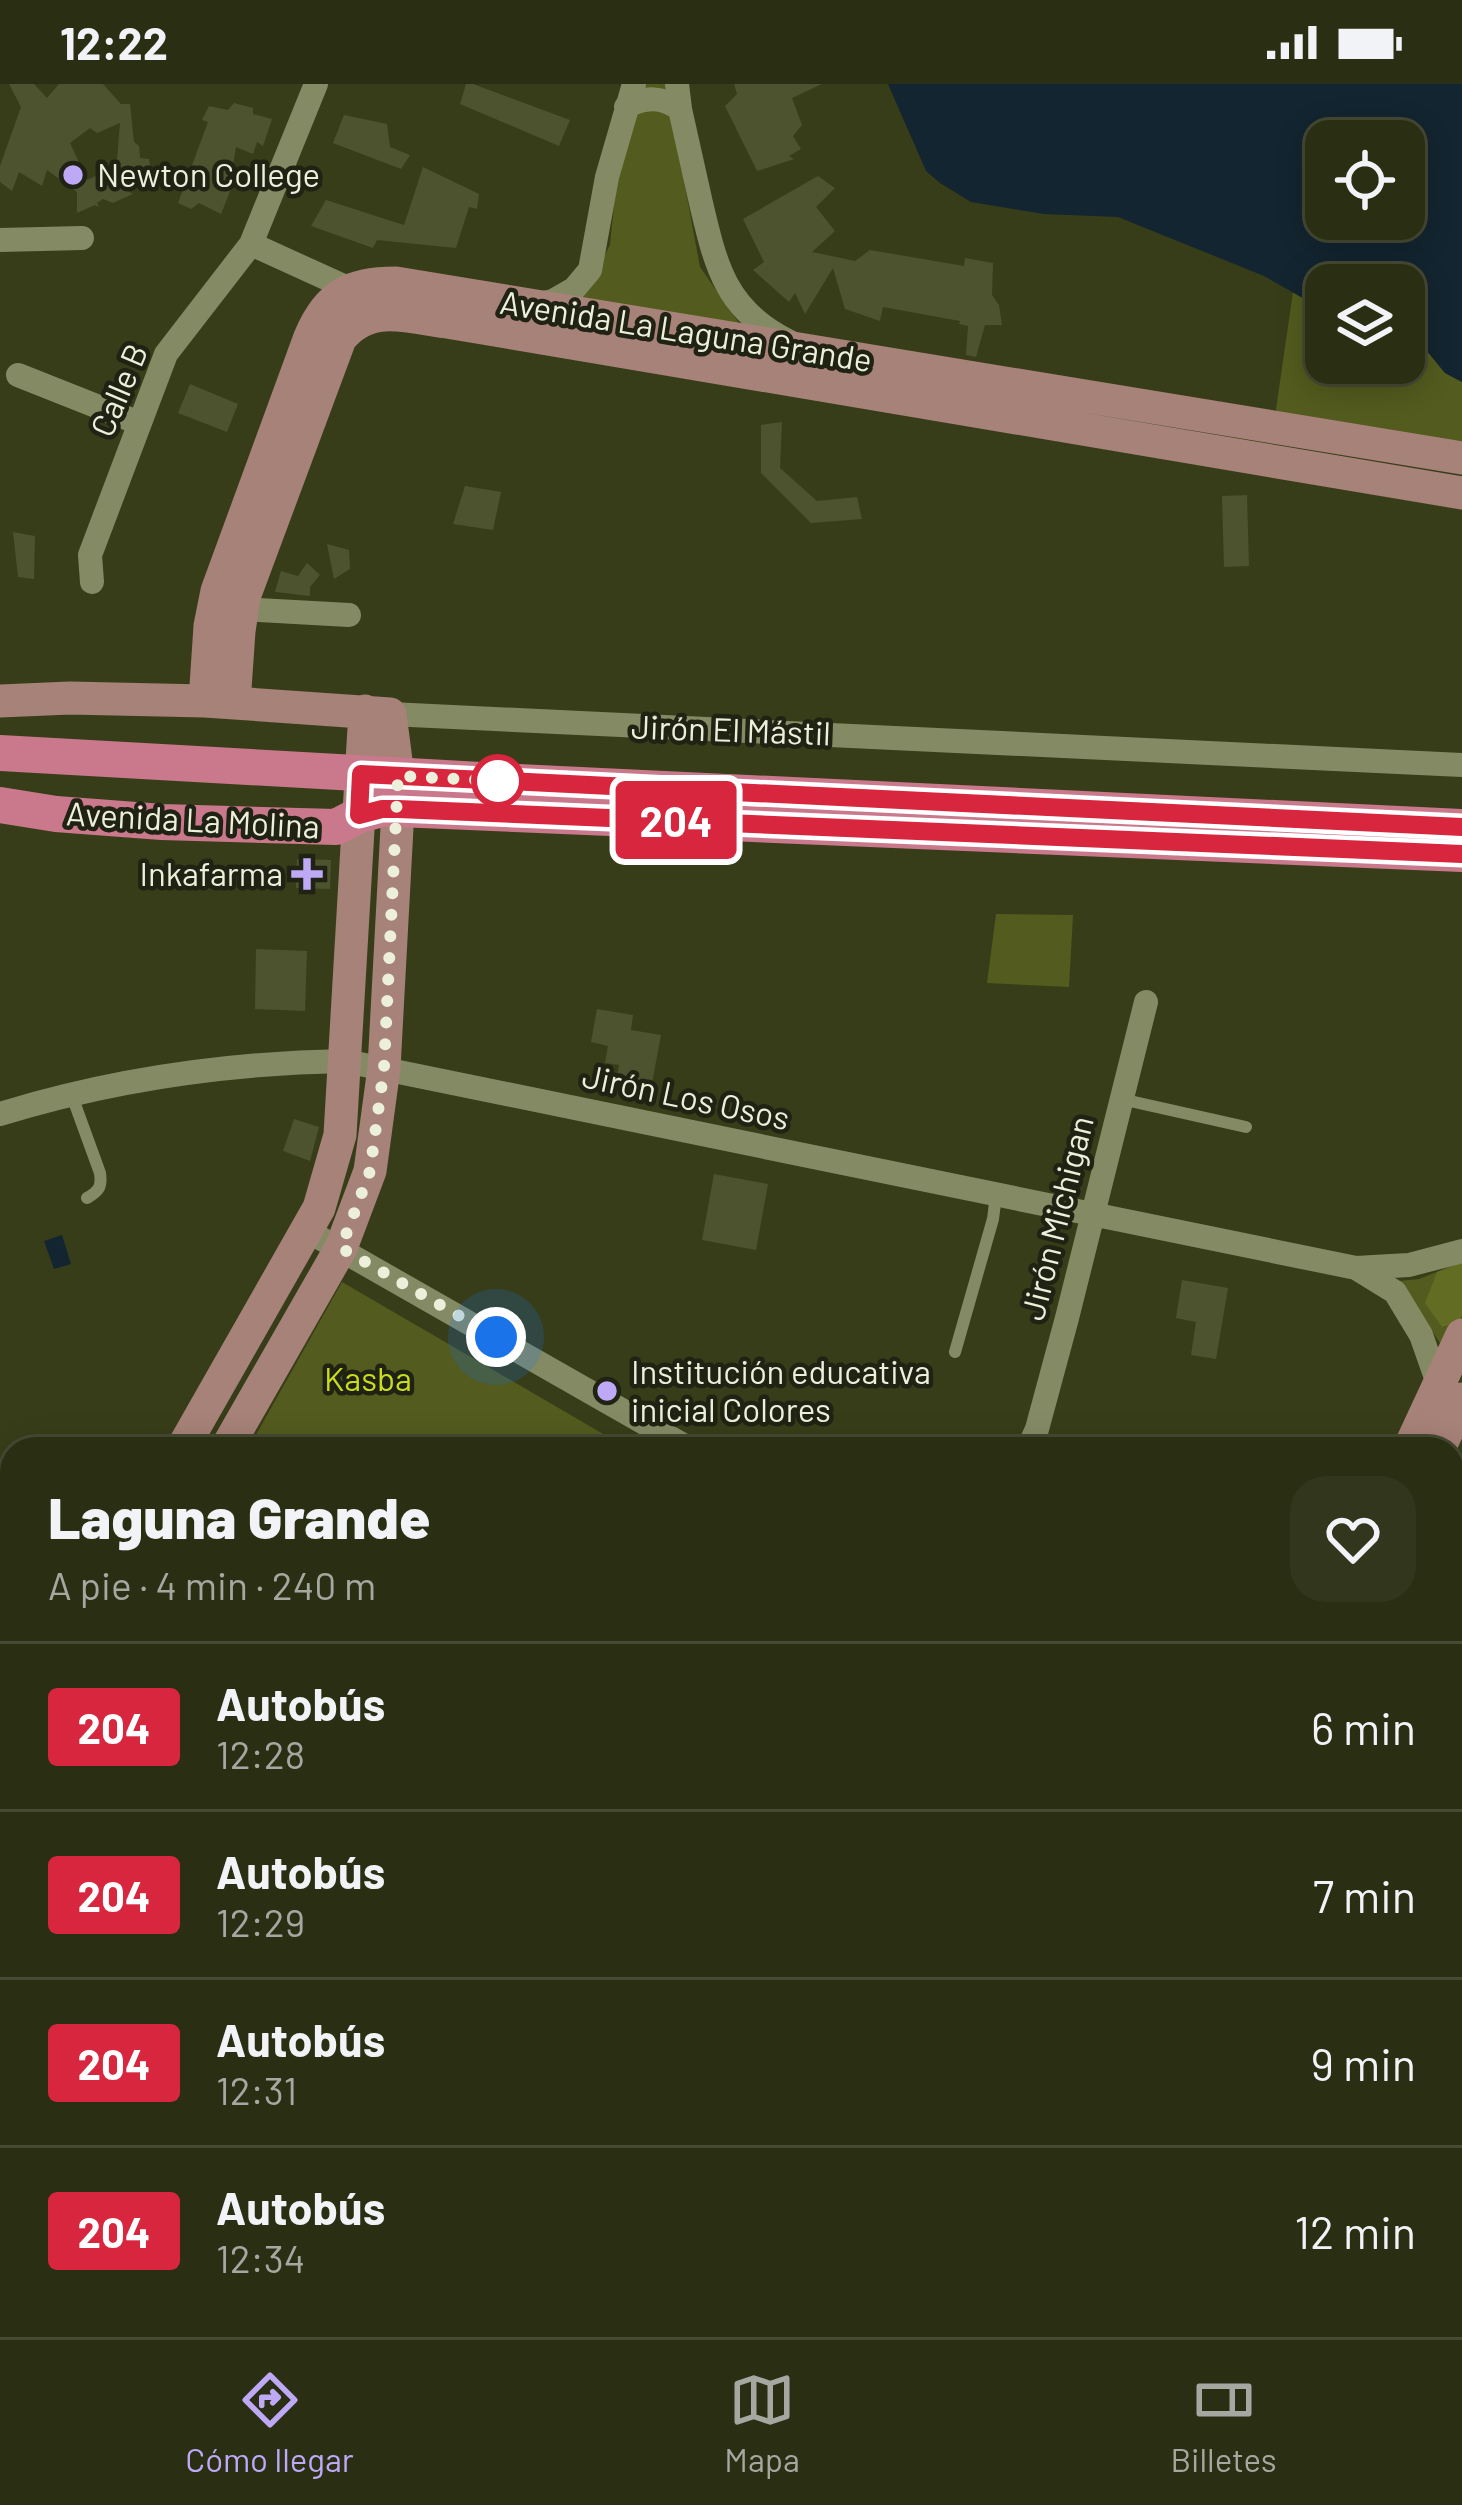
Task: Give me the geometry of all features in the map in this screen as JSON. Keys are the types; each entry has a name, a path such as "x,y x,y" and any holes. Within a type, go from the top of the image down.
{"main road":[{"name":"Avenida La Molina","path":"0,753 386,786 1189,842 1462,854"},
{"name":"Avenida La Molina","path":"386,786 1462,827"},
{"name":"Avenida La Molina","path":"0,806 162,822 336,827 382,809 386,786"},
{"path":"1031,807 1189,842"}],"street":[{"name":"Calle B","path":"92,582 90,555 166,354 250,244 316,84"},
{"path":"528,305 553,301 574,289 590,270 630,95 638,100 678,97 715,262 728,288 770,333 808,352"},
{"path":"0,240 82,238"},
{"path":"250,244 350,289"},
{"name":"Avenida La Laguna Grande","path":"234,599 318,319 331,302 369,283 395,283 449,307 1106,417 1462,493"},
{"name":"Avenida La Laguna Grande","path":"220,702 210,626 234,599 340,339 363,318 449,307 528,305 808,352 862,376"},
{"path":"18,375 139,423"},
{"name":"Avenida La Laguna Grande","path":"1106,417 1462,458"},
{"path":"234,599 350,615"},
{"name":"Jirón El Mástil","path":"0,701 220,702 1462,765"},
{"path":"233,1437 341,1248 370,1171 384,1068 386,786 378,712"},
{"path":"189,1437 319,1208 340,1136 359,815"},
{"name":"Jirón Michigan","path":"1033,1437 1146,1002"},
{"name":"Jirón Los Osos","path":"0,1114 71,1094 207,1070 345,1061 1356,1268 1409,1264 1462,1251"},
{"path":"306,1230 669,1437"},
{"name":"Jirón Los Osos","path":"1356,1268 1395,1292 1453,1397"},
{"path":"1442,1437 1462,1334"},
{"path":"1419,1437 1453,1397"}],"lane":[{"path":"71,1094 102,1185 87,1198"},
{"path":"1120,1099 1246,1127"},
{"path":"955,1352 994,1219 996,1195"}],"green space":[{"path":"643,84 666,84 700,267 741,326 573,300 591,280 610,245 617,175"},
{"path":"1293,292 1305,299 1305,384 1425,384 1425,349 1445,373 1462,382 1462,448 1275,416"},
{"path":"996,914 1073,915 1069,987 987,983"},
{"path":"1462,1262 1462,1316 1446,1352 1399,1281 1419,1279"},
{"path":"1462,1262 1462,1316 1459,1322 1442,1327 1425,1303 1437,1272"},
{"name":"Kasba","path":"342,1282 608,1437 255,1437"}],"water":[{"path":"888,84 1462,84 1462,382 1445,373 1425,349 1425,264 1305,264 1305,299 1264,276 1118,217 1044,214 971,202 926,171"},
{"path":"62,1235 71,1264 54,1269 44,1241"}],"building":[{"path":"9,84 34,84 47,98 59,84 103,84 121,104 130,104 134,142 140,158 149,159 152,175 126,190 133,194 113,203 103,199 99,207 77,213 77,192 47,170 42,186 19,172 12,191 0,182 0,166 21,107","holes":["120,123 115,185 98,175 87,180 70,143 90,128 97,133"]},
{"path":"466,84 570,120 559,146 460,104"},
{"path":"734,84 822,84 792,98 802,125 793,136 801,149 789,156 794,159 757,171 725,106 737,94"},
{"path":"234,103 272,119 263,146 257,142 253,154 236,147 233,184 221,214 199,203 191,209 178,203 208,122 202,120 209,106 228,110"},
{"path":"344,115 387,124 390,147 410,155 401,169 333,143"},
{"path":"423,167 479,194 477,209 469,207 456,248 377,240 373,248 311,226 326,200 404,225"},
{"path":"818,176 835,188 816,207 835,231 812,252 855,261 870,250 964,266 965,258 993,263 992,295 1002,325 985,325 976,357 966,355 968,326 960,321 883,307 880,321 845,309 833,268 805,314 795,293 789,302 753,270 764,262 743,219"},
{"path":"190,384 238,404 227,432 178,413"},
{"path":"782,422 780,468 817,501 857,497 862,519 811,523 761,473 761,425"},
{"path":"465,486 501,492 493,530 453,524"},
{"path":"1247,495 1249,566 1224,567 1222,496"},
{"path":"13,532 35,536 34,579 18,577"},
{"path":"327,544 349,550 350,569 334,579"},
{"path":"307,563 320,575 310,587 310,596 275,592 281,571 298,576"},
{"name":"Inkafarma","path":"297,859 331,860 330,889 296,888"},
{"path":"256,949 307,951 305,1011 255,1009"},
{"path":"597,1009 633,1015 631,1030 661,1035 652,1083 617,1076 619,1065 605,1063 608,1046 591,1042"},
{"path":"294,1119 319,1127 310,1161 283,1151"},
{"path":"714,1174 768,1184 756,1250 702,1240"},
{"path":"1182,1280 1228,1288 1216,1359 1191,1355 1196,1322 1176,1318"}],"bus line":[{"name":"204","path":"1462,827 361,774 359,815 398,809 1462,854"}],"place":[{"name":"Newton College","path":"73,175"},
{"name":"Inkafarma","path":"307,874"},
{"name":"Institución educativa inicial Colores","path":"607,1391"}],"route":[{"path":"496,1337 341,1248 370,1171 384,1068 398,776 498,781"}]}
